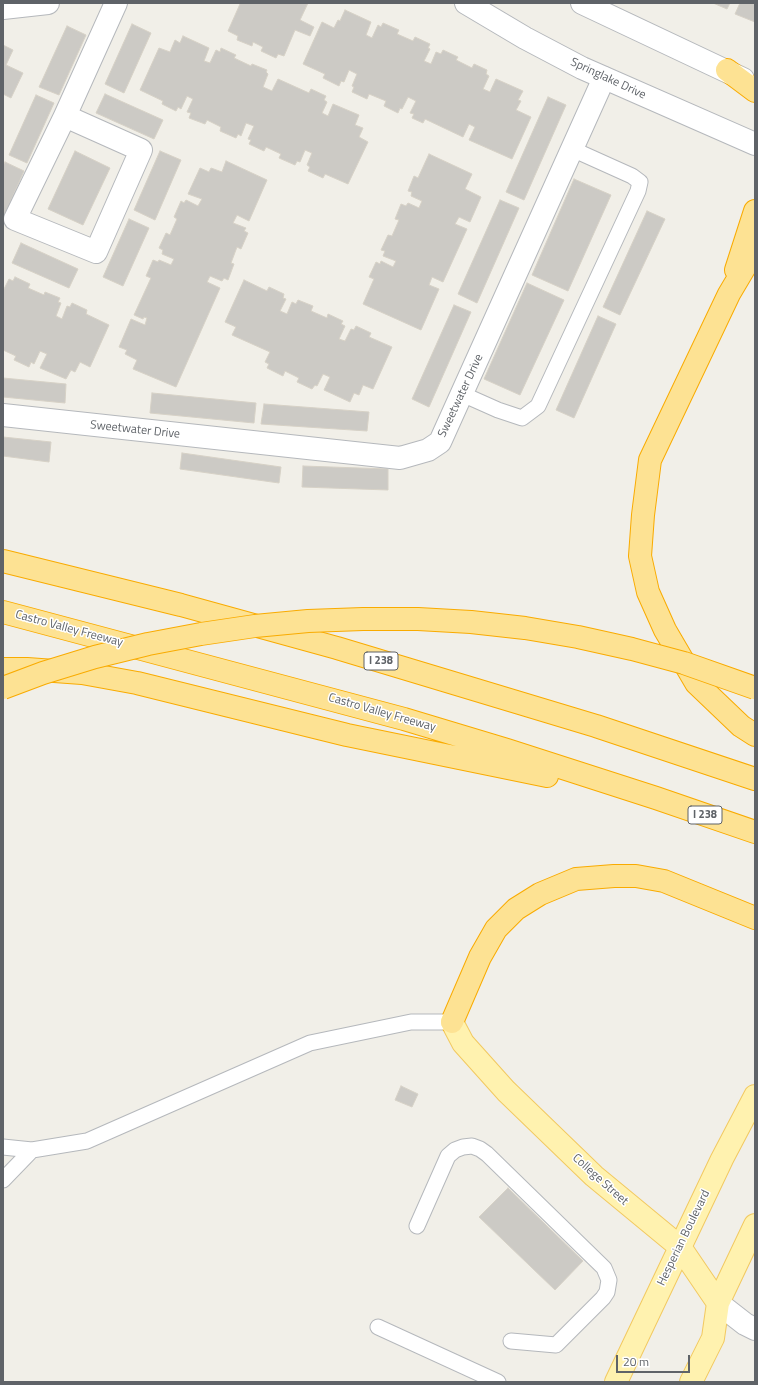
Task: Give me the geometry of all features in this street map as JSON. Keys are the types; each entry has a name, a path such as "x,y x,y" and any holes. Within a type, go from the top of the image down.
{"highway":[{"path":"726,70 755,91"},
{"path":"729,294 755,211"},
{"path":"755,254 745,267 729,294 650,460 640,556 648,592 665,630 696,683 741,726 755,735"},
{"name":"I 238","path":"3,561 182,605 337,648 596,726 755,779"},
{"name":"Castro Valley Freeway","path":"3,612 404,719 507,750 656,798 755,832"},
{"path":"3,688 43,673 94,657 148,644 201,634 254,626 308,621 418,619 471,622 525,628 578,637 632,649 684,663 755,688"},
{"path":"3,669 27,668 82,674 137,683 347,735 656,798"},
{"path":"452,1022 480,957 496,930 516,909 528,901 540,894 576,879 636,876 664,881 755,918"}],"main road":[{"name":"College Street","path":"452,1022 463,1043 506,1091 594,1176 680,1247 718,1303"},
{"name":"Hesperian Boulevard","path":"616,1382 722,1159 755,1096"},
{"path":"691,1382 712,1338 718,1303 755,1225"}],"street":[{"path":"3,8 48,3"},
{"path":"65,116 141,150 96,252 15,219 65,116 116,3"},
{"name":"Springlake Drive","path":"466,3 525,38 582,68 755,144"},
{"path":"582,3 755,85"},
{"name":"Sweetwater Drive","path":"3,415 400,458 428,450 440,442 604,78"},
{"name":"College Street","path":"718,1303 745,1324 755,1329"}],"lane":[{"path":"462,394 498,410 522,418 538,406 638,191 640,182 632,176 572,149"},
{"path":"3,1148 32,1150 87,1141 310,1042 411,1022 452,1022"},
{"path":"417,1226 448,1156 463,1146 472,1146 487,1154 604,1268 609,1280 607,1292 603,1298 556,1345 511,1341"},
{"path":"3,1180 32,1150"},
{"path":"378,1327 498,1382"}],"building":[{"path":"237,3 308,3 300,20 314,27 310,36 295,30 284,56 278,54 276,58 261,51 263,47 253,42 252,46 237,40 238,36 228,31 240,4"},
{"path":"713,3 730,3 727,9"},
{"path":"740,3 755,3 755,22 735,14"},
{"path":"345,10 371,22 366,35 372,38 378,25 381,27 383,23 399,30 397,34 413,41 415,37 430,44 428,48 430,49 424,61 431,64 436,52 441,54 443,50 458,57 456,60 472,68 474,64 487,70 486,74 489,76 483,89 490,92 496,79 523,91 518,100 521,101 516,110 531,117 512,159 469,140 475,127 469,124 463,137 425,119 423,123 412,118 414,114 410,113 416,101 408,97 402,109 400,108 398,113 384,106 386,101 369,94 367,99 352,92 354,87 352,86 357,74 349,70 344,82 341,81 339,86 323,78 325,74 303,64 322,22 334,28 338,20 340,21"},
{"path":"132,24 151,33 124,93 105,84"},
{"path":"67,26 86,35 59,95 39,87"},
{"path":"183,36 209,48 204,61 210,63 216,50 220,52 221,48 236,55 234,58 251,66 252,64 267,70 266,72 268,74 263,87 272,91 278,79 309,93 311,89 326,96 324,100 327,102 322,113 328,116 333,104 359,115 355,125 363,128 359,137 368,142 348,184 325,174 323,178 308,171 310,167 307,165 312,153 305,150 300,162 297,161 295,165 279,158 281,154 266,147 264,151 249,144 251,140 248,139 254,126 246,123 241,136 238,134 236,138 220,131 221,127 207,120 205,124 189,118 191,113 187,112 193,99 187,96 181,109 178,107 176,111 162,104 163,101 140,90 159,48 170,52 175,40 180,43"},
{"path":"3,45 13,50 6,65 23,73 11,98 3,94"},
{"path":"105,94 163,120 154,139 96,113"},
{"path":"36,95 54,103 27,163 9,155"},
{"path":"548,97 566,105 524,200 506,192"},
{"path":"75,151 110,168 83,225 48,209"},
{"path":"160,151 181,160 155,220 134,210"},
{"path":"429,154 472,174 465,189 481,197 470,222 459,217 455,224 467,229 443,282 432,277 429,285 439,289 421,330 363,304 374,279 369,277 376,262 380,264 381,261 393,267 396,261 383,256 385,251 381,250 388,235 392,236 399,220 395,219 401,204 406,206 408,203 419,208 422,201 411,196 412,192 408,191 414,176 418,178"},
{"path":"226,161 267,180 249,221 237,215 233,223 246,228 244,231 248,233 241,249 237,247 231,263 234,264 228,280 224,278 222,281 210,276 207,282 220,288 176,387 133,369 137,360 125,354 127,350 119,347 131,319 145,325 147,318 144,317 143,319 134,315 151,278 146,276 153,260 158,262 159,260 171,265 174,259 162,254 163,250 159,248 166,233 170,235 177,219 174,217 181,201 184,203 186,200 198,206 202,199 188,194 200,168 209,172 211,168 222,172"},
{"path":"5,162 24,171 3,218 3,166"},
{"path":"574,179 611,195 568,291 532,275"},
{"path":"500,200 519,208 477,303 458,294"},
{"path":"647,211 665,219 620,315 603,307"},
{"path":"129,219 149,228 123,286 103,277"},
{"path":"21,243 78,269 69,288 12,263"},
{"path":"15,277 30,284 28,288 44,295 45,292 60,298 58,302 61,303 56,316 62,319 67,306 70,307 72,303 87,310 86,314 109,325 90,367 80,362 75,372 71,370 66,379 40,368 47,354 40,351 34,364 31,362 29,367 14,360 16,356 3,350 3,291 9,279 13,281"},
{"path":"244,280 267,291 269,287 284,294 283,298 286,299 280,311 287,314 292,302 296,304 298,300 313,306 311,311 327,318 328,314 343,321 341,324 345,326 339,339 345,341 351,329 354,330 356,326 371,333 369,337 392,347 373,389 363,385 359,395 354,393 350,402 324,390 330,377 323,374 317,386 315,385 312,389 297,382 299,378 285,371 283,376 267,368 269,364 265,362 270,352 232,335 236,327 225,322"},
{"path":"527,283 564,300 520,395 484,379"},
{"path":"454,305 471,312 429,407 412,399"},
{"path":"598,316 616,324 574,418 556,410"},
{"path":"3,378 66,384 65,403 3,397"},
{"path":"152,393 256,403 254,423 150,413"},
{"path":"264,404 369,412 367,431 261,424"},
{"path":"3,437 51,442 49,462 3,456"},
{"path":"182,453 281,467 279,483 180,469"},
{"path":"303,466 388,469 388,490 302,487"},
{"path":"401,1086 418,1094 412,1107 395,1100"},
{"path":"508,1188 583,1261 555,1290 479,1217"}]}
